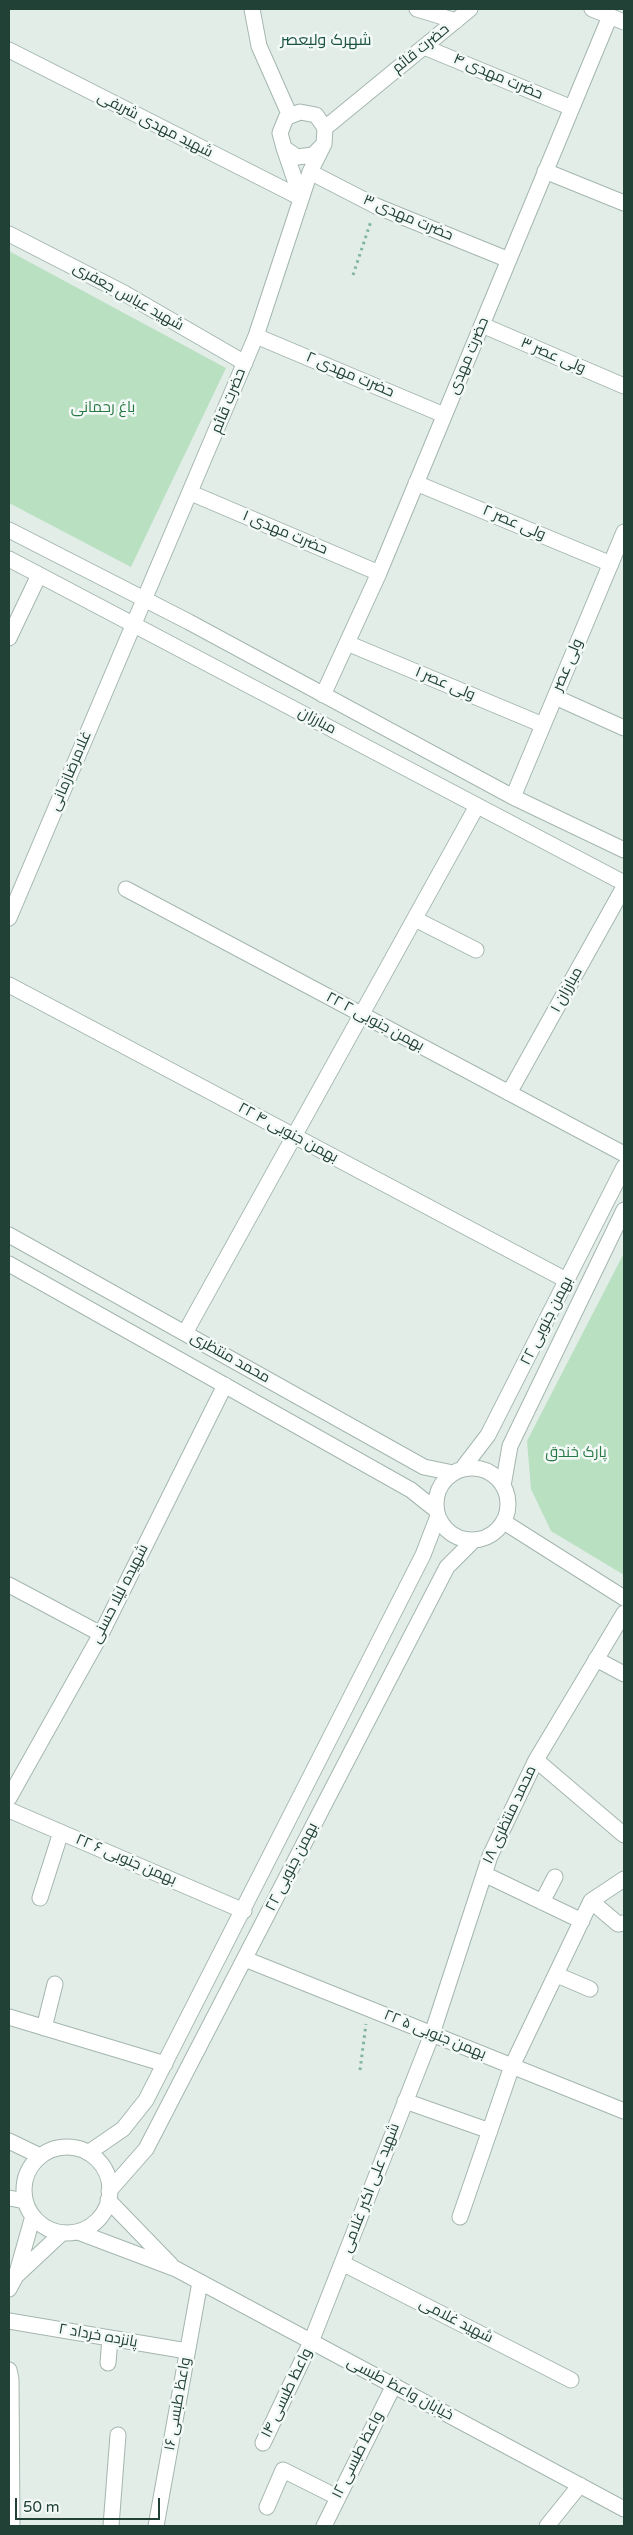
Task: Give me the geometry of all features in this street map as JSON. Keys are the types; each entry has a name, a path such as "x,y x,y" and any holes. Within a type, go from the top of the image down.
{"street":[{"path":"252,9 259,46 290,116"},
{"path":"417,9 456,21"},
{"name":"حضرت قائم","path":"325,128 470,9"},
{"path":"592,9 624,22"},
{"name":"حضرت مهدی","path":"324,695 379,573 610,16"},
{"name":"حضرت مهدی ۴","path":"424,47 572,108"},
{"name":"شهید مهدی شریفی","path":"9,50 301,198"},
{"path":"284,148 297,157 313,155 324,144 325,128 316,115 300,112 290,116 286,118 280,133 284,148 301,198"},
{"name":"حضرت قائم","path":"144,600 256,336 310,172 324,144"},
{"path":"545,171 624,204"},
{"name":"حضرت مهدی ۳","path":"310,172 376,206 509,260"},
{"name":"شهید عباس جعفری","path":"9,234 124,293 245,363"},
{"name":"ولی عصر ۳","path":"482,326 624,386"},
{"name":"حضرت مهدی ۲","path":"256,336 444,415"},
{"name":"ولی عصر ۲","path":"416,483 611,564"},
{"name":"حضرت مهدی ۱","path":"191,493 379,573"},
{"name":"مبارزان","path":"9,530 324,695 513,797 624,850"},
{"name":"ولی عصر","path":"513,797 611,564 623,540"},
{"name":"مبارزان","path":"9,559 624,883"},
{"path":"9,638 38,575"},
{"name":"غلامرضازمانی","path":"9,918 144,600"},
{"name":"ولی عصر ۱","path":"347,643 543,725"},
{"path":"555,697 624,728"},
{"path":"185,1333 477,806"},
{"name":"مبارزان ۱","path":"509,1093 624,887"},
{"name":"۲۲ بهمن جنوبی ۲","path":"126,889 624,1154"},
{"path":"415,919 476,950"},
{"name":"۲۲ بهمن جنوبی ۴","path":"9,985 568,1281"},
{"name":"۲۲ بهمن جنوبی","path":"458,1471 488,1435 568,1281 624,1167"},
{"name":"۲۲ بهمن جنوبی","path":"504,1486 510,1446 624,1210"},
{"name":"محمد منتظری","path":"9,1235 424,1467 458,1471"},
{"name":"محمد منتظری","path":"9,1264 411,1490 437,1513"},
{"name":"شهیده لیلا حسنی","path":"9,1798 101,1634 225,1386"},
{"path":"471,1468 490,1472 504,1486 508,1504 504,1522 491,1536 472,1541 454,1536 446,1531 437,1513 436,1495 440,1487 458,1471 471,1468"},
{"name":"۲۲ بهمن جنوبی","path":"88,2152 123,2129 146,2100 244,1911 423,1555 437,1513"},
{"path":"504,1522 624,1598"},
{"name":"۲۲ بهمن جنوبی","path":"109,2196 146,2149 447,1567 472,1541"},
{"path":"9,1585 101,1634"},
{"name":"محمد منتظری ۱۸","path":"432,2034 490,1856 536,1760 624,1613"},
{"path":"596,1660 624,1674"},
{"path":"536,1760 624,1835"},
{"path":"313,1773 335,1784"},
{"name":"۲۲ بهمن جنوبی ۶","path":"9,1810 244,1911"},
{"path":"40,1898 61,1832"},
{"path":"484,1874 582,1921"},
{"path":"542,1902 555,1877"},
{"path":"460,2217 512,2066 591,1901 624,1879"},
{"path":"591,1901 618,1924 624,1923"},
{"name":"۲۲ بهمن جنوبی ۵","path":"245,1959 624,2111"},
{"path":"557,1975 590,1989"},
{"path":"44,2028 56,1984"},
{"path":"9,2017 165,2064"},
{"name":"شهید علی اکبر غلامی","path":"311,2342 432,2034"},
{"path":"405,2101 490,2131"},
{"path":"9,2141 40,2156"},
{"path":"72,2147 88,2152 101,2164 109,2179 109,2196 105,2212 94,2224 78,2232 62,2233 46,2228 33,2216 25,2201 24,2184 29,2169 40,2156 55,2148 72,2147"},
{"path":"109,2196 176,2269"},
{"path":"9,2198 25,2201"},
{"path":"12,2283 33,2216"},
{"path":"78,2232 176,2269"},
{"path":"12,2283 62,2233"},
{"name":"شهید غلامی","path":"342,2262 571,2380"},
{"name":"خیابان واعظ طبسی","path":"176,2269 624,2509"},
{"name":"واعظ طبسی ۱۶","path":"156,2526 200,2282"},
{"name":"پانزده خرداد ۲","path":"9,2321 187,2352"},
{"path":"108,2363 110,2338"},
{"name":"واعظ طبسی ۱۴","path":"263,2444 311,2342"},
{"path":"9,2370 11,2379 12,2526"},
{"name":"واعظ طبسی ۱۲","path":"324,2526 394,2385"},
{"path":"111,2526 118,2435"},
{"path":"267,2507 283,2470 337,2498"},
{"path":"547,2526 580,2485"}],"path":[{"path":"353,275 376,206"},
{"path":"360,2070 369,2009"}],"green space":[{"name":"باغ رحمانی","path":"9,251 226,368 131,567 9,503"},
{"name":"پارک خندق","path":"624,1253 624,1575 551,1531 531,1489 527,1441"}],"district":[{"name":"شهرک ولیعصر","path":"326,41"}]}
